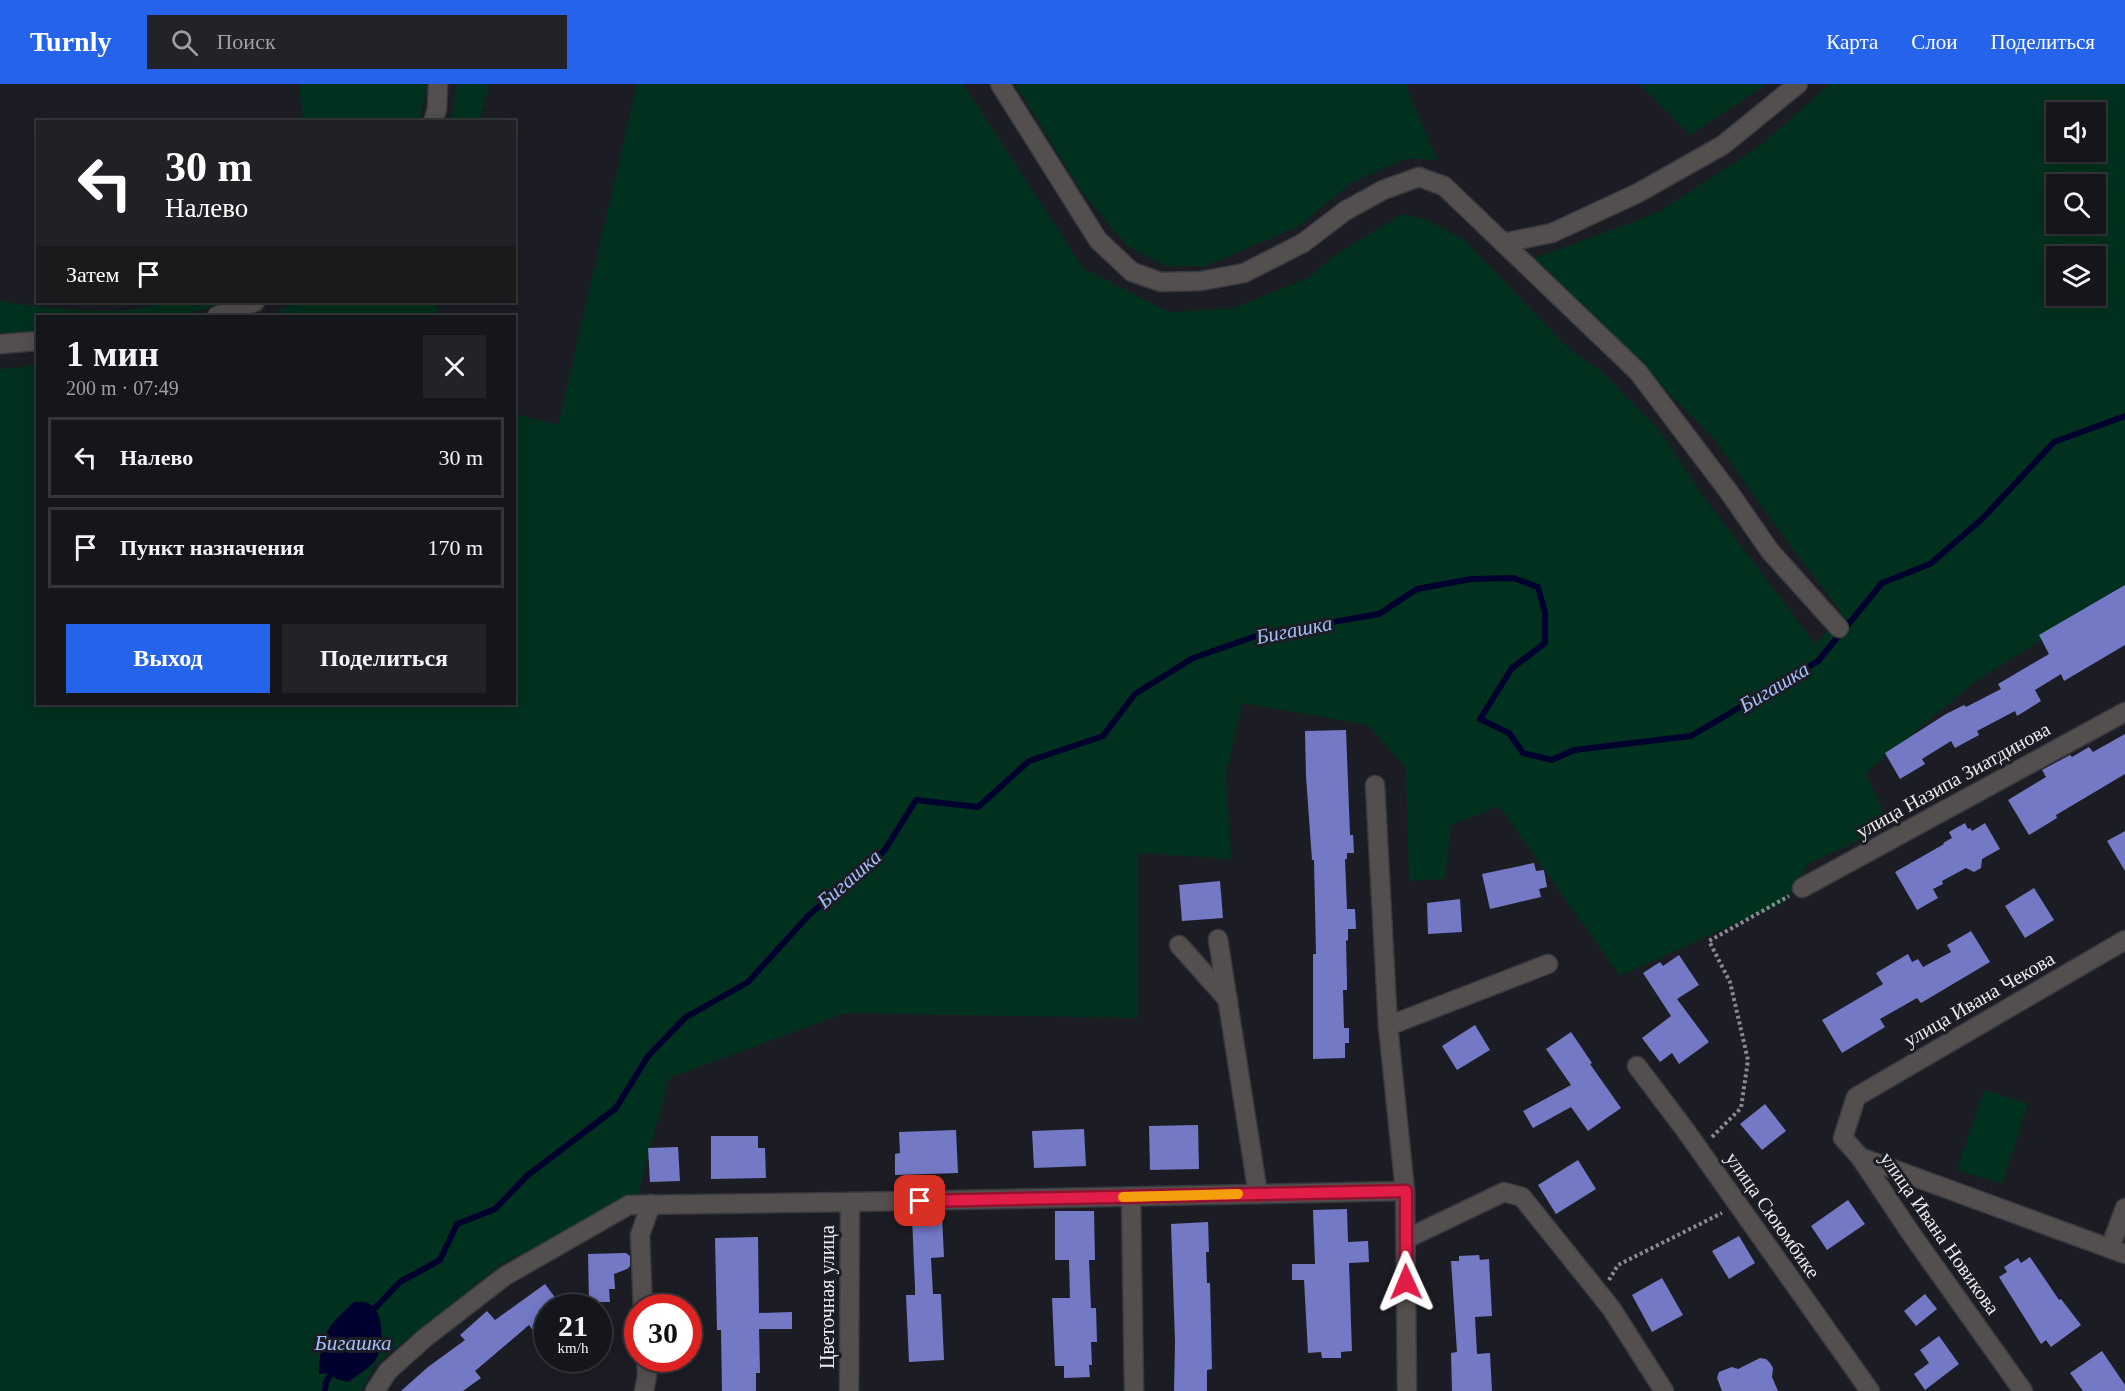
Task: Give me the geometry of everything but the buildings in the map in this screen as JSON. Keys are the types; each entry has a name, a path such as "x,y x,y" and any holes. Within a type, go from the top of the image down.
{"street":[{"path":"434,120 437,109 438,84"},
{"path":"1000,84 1098,240 1131,272 1161,282 1202,281 1244,273 1303,243 1345,211 1383,190 1419,177 1444,186 1638,372 1729,492 1770,551 1839,628"},
{"path":"1503,243 1552,233 1638,193 1723,145 1798,84"},
{"path":"220,315 252,303"},
{"path":"0,344 36,341"},
{"name":"улица Назипа Зиатдинова","path":"1802,888 2125,712"},
{"path":"1375,785 1388,1026 1406,1191 1407,1391"},
{"path":"1218,939 1258,1194"},
{"name":"улица Ивана Чекова","path":"1856,1097 2125,940"},
{"path":"1179,945 1228,1000"},
{"path":"1388,1026 1548,964"},
{"name":"улица Сююмбике","path":"1637,1066 1870,1391"},
{"name":"улица Ивана Новикова","path":"1856,1097 1843,1138 1860,1157 1910,1232 2023,1391"},
{"path":"1860,1157 2117,1251 2125,1208"},
{"path":"375,1391 388,1371 426,1337 505,1276 629,1205 1406,1191"},
{"path":"1406,1239 1504,1192 1522,1197 1611,1308 1664,1391"},
{"path":"1131,1197 1134,1391"},
{"name":"Цветочная улица","path":"849,1391 850,1202"},
{"path":"642,1294 640,1235 651,1204"},
{"path":"644,1391 647,1372"}],"path":[{"path":"1705,1158 1710,1139 1741,1108 1748,1060 1730,982 1708,941 1802,888"},
{"path":"1611,1308 1604,1289 1618,1265 1738,1205"}],"green space":[{"path":"299,84 426,84 420,120 303,120"},
{"path":"457,84 489,84 480,120 451,120"},
{"path":"637,84 963,84 1083,268 1169,312 1234,308 1308,278 1334,256 1402,214 1427,220 1464,240 1568,348 1602,372 1659,430 1703,496 1816,645 1841,612 1714,439 1535,258 1657,213 1760,146 1830,84 2125,84 2125,587 1973,683 1866,773 1889,826 1808,864 1784,903 1620,976 1499,806 1451,825 1445,879 1409,881 1406,768 1368,725 1242,703 1226,775 1231,859 1138,853 1138,1018 845,1013 669,1078 638,1194 500,1265 375,1365 361,1391 0,1391 0,369 36,365 36,705 516,705 516,414 558,425"},
{"path":"1015,84 1405,84 1437,160 1407,158 1351,183 1299,226 1203,267 1163,265 1126,245 1080,189"},
{"path":"1639,84 1767,84 1690,135"},
{"path":"0,301 105,311 127,310 154,303 224,303 184,315 36,315 36,331 0,333"},
{"path":"295,303 439,303 436,315 273,315"},
{"path":"1984,1090 2028,1104 2002,1184 1957,1170"}],"water":[{"name":"Бигашка","path":"354,1302 366,1302 374,1307 378,1313 382,1331 380,1349 374,1362 348,1382 336,1379 332,1373 319,1374 320,1360 323,1341 330,1326"}],"waterway":[{"name":"Бигашка","path":"375,1308 400,1282 440,1260 457,1224 495,1209 528,1175 616,1108 648,1056 686,1017 748,982 808,916 884,851 916,800 978,807 1029,761 1103,736 1135,694 1193,658 1259,635 1379,614 1417,589 1471,579 1513,578 1538,587 1545,613 1545,643 1512,668 1480,719 1509,733 1523,753 1552,760 1574,750 1691,736 1818,661 1882,583 1930,564 1982,519 2054,442 2125,416"},
{"name":"Бигашка","path":"325,1391 326,1382 332,1373"}],"slow traffic":[{"path":"1123,1197 1238,1194"}],"route":[{"path":"920,1201 1406,1191 1406,1282"}]}
